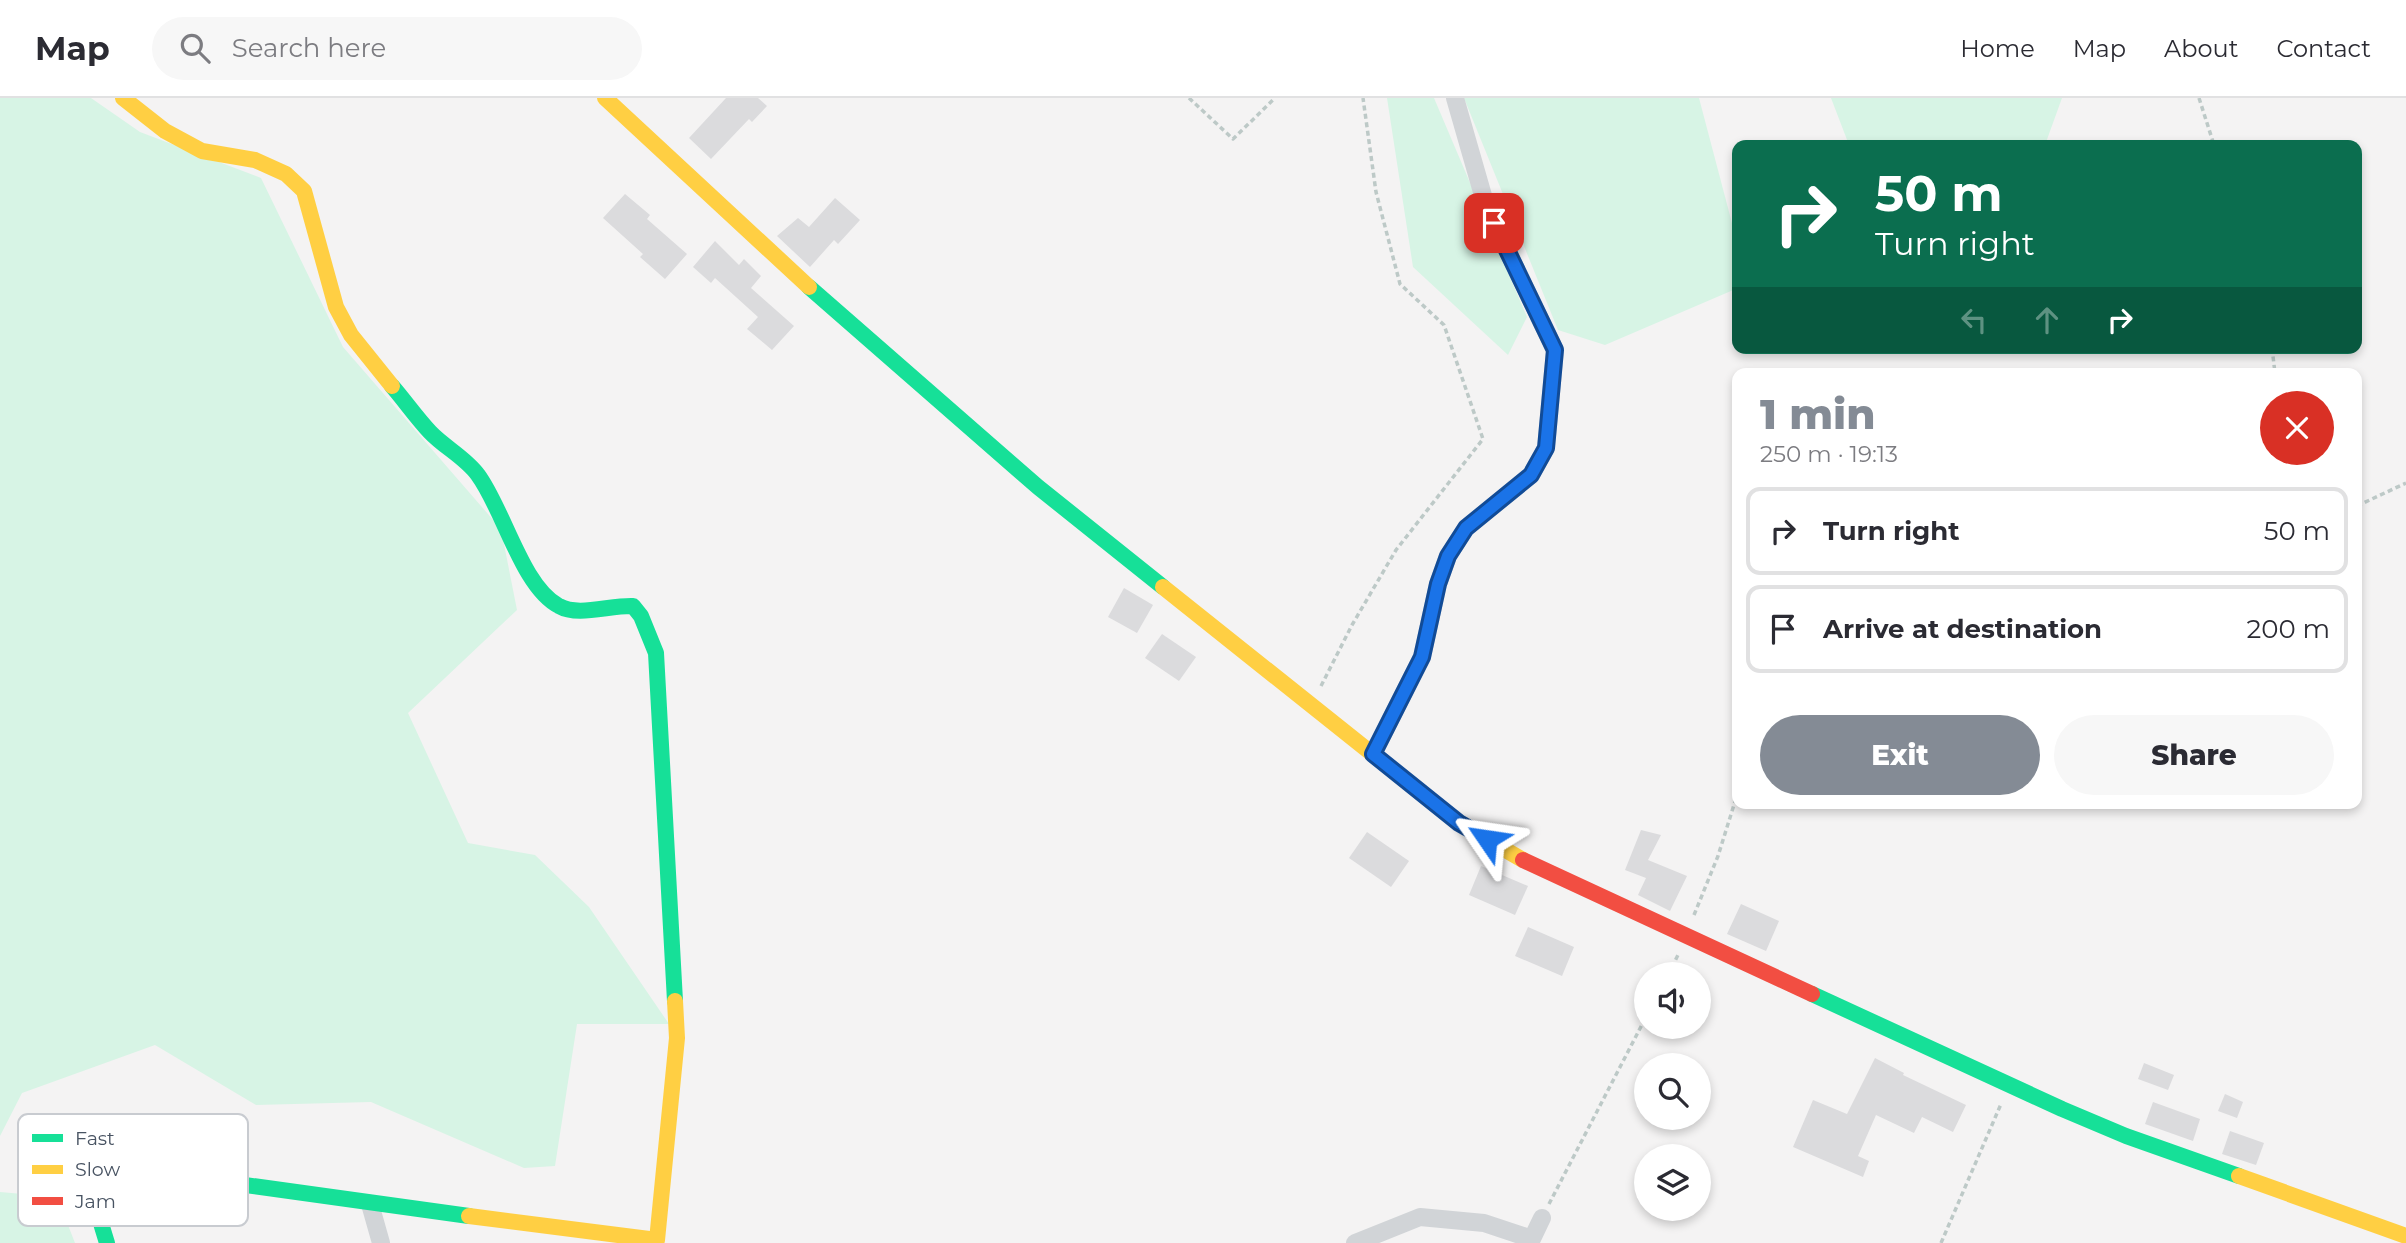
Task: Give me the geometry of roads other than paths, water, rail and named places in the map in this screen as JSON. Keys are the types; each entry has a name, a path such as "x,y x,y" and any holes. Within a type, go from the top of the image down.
{"street":[{"path":"123,98 165,131 202,151 255,160 286,174 304,191 336,307 351,335 430,432 477,473 498,509 536,589 564,609 580,613 616,604 633,606 642,616 656,653 677,1038 657,1240 248,1186"},
{"path":"606,98 851,325 961,422 1038,487 1459,823 1532,866 1685,938 2126,1136 2406,1236"},
{"path":"1373,754 1422,657 1438,584 1448,556 1466,528 1531,475 1546,448 1555,350 1486,206 1455,98"},
{"path":"370,1204 382,1243"},
{"path":"1355,1243 1420,1217 1484,1223 1532,1239 1542,1218"},
{"path":"102,1226 107,1243"}]}
